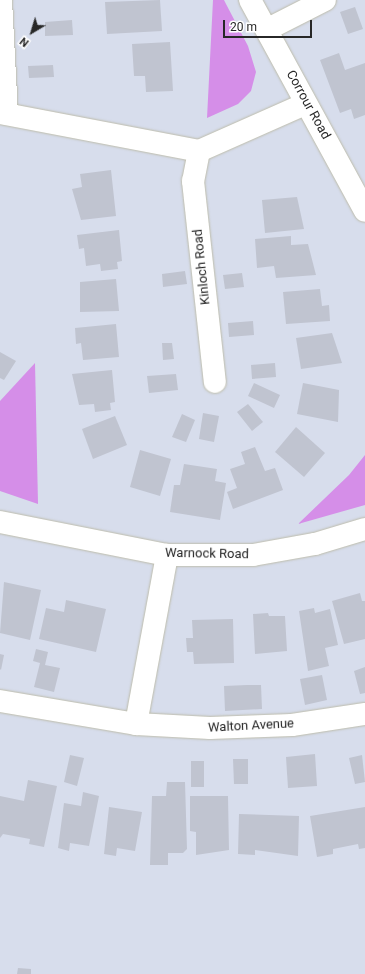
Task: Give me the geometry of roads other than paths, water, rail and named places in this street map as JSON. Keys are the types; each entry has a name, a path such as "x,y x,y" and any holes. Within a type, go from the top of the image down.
{"street":[{"path":"1,0 4,114 199,151 305,104"},
{"name":"Corrour Road","path":"250,0 268,29 305,104 365,211"},
{"path":"268,29 325,0"},
{"name":"Kinloch Road","path":"199,151 193,181 215,382"},
{"name":"Warnock Road","path":"0,522 167,554 253,555 315,544 365,529"},
{"path":"136,724 167,554"},
{"name":"Walton Avenue","path":"0,701 136,724 210,728 292,725 365,714"}]}
